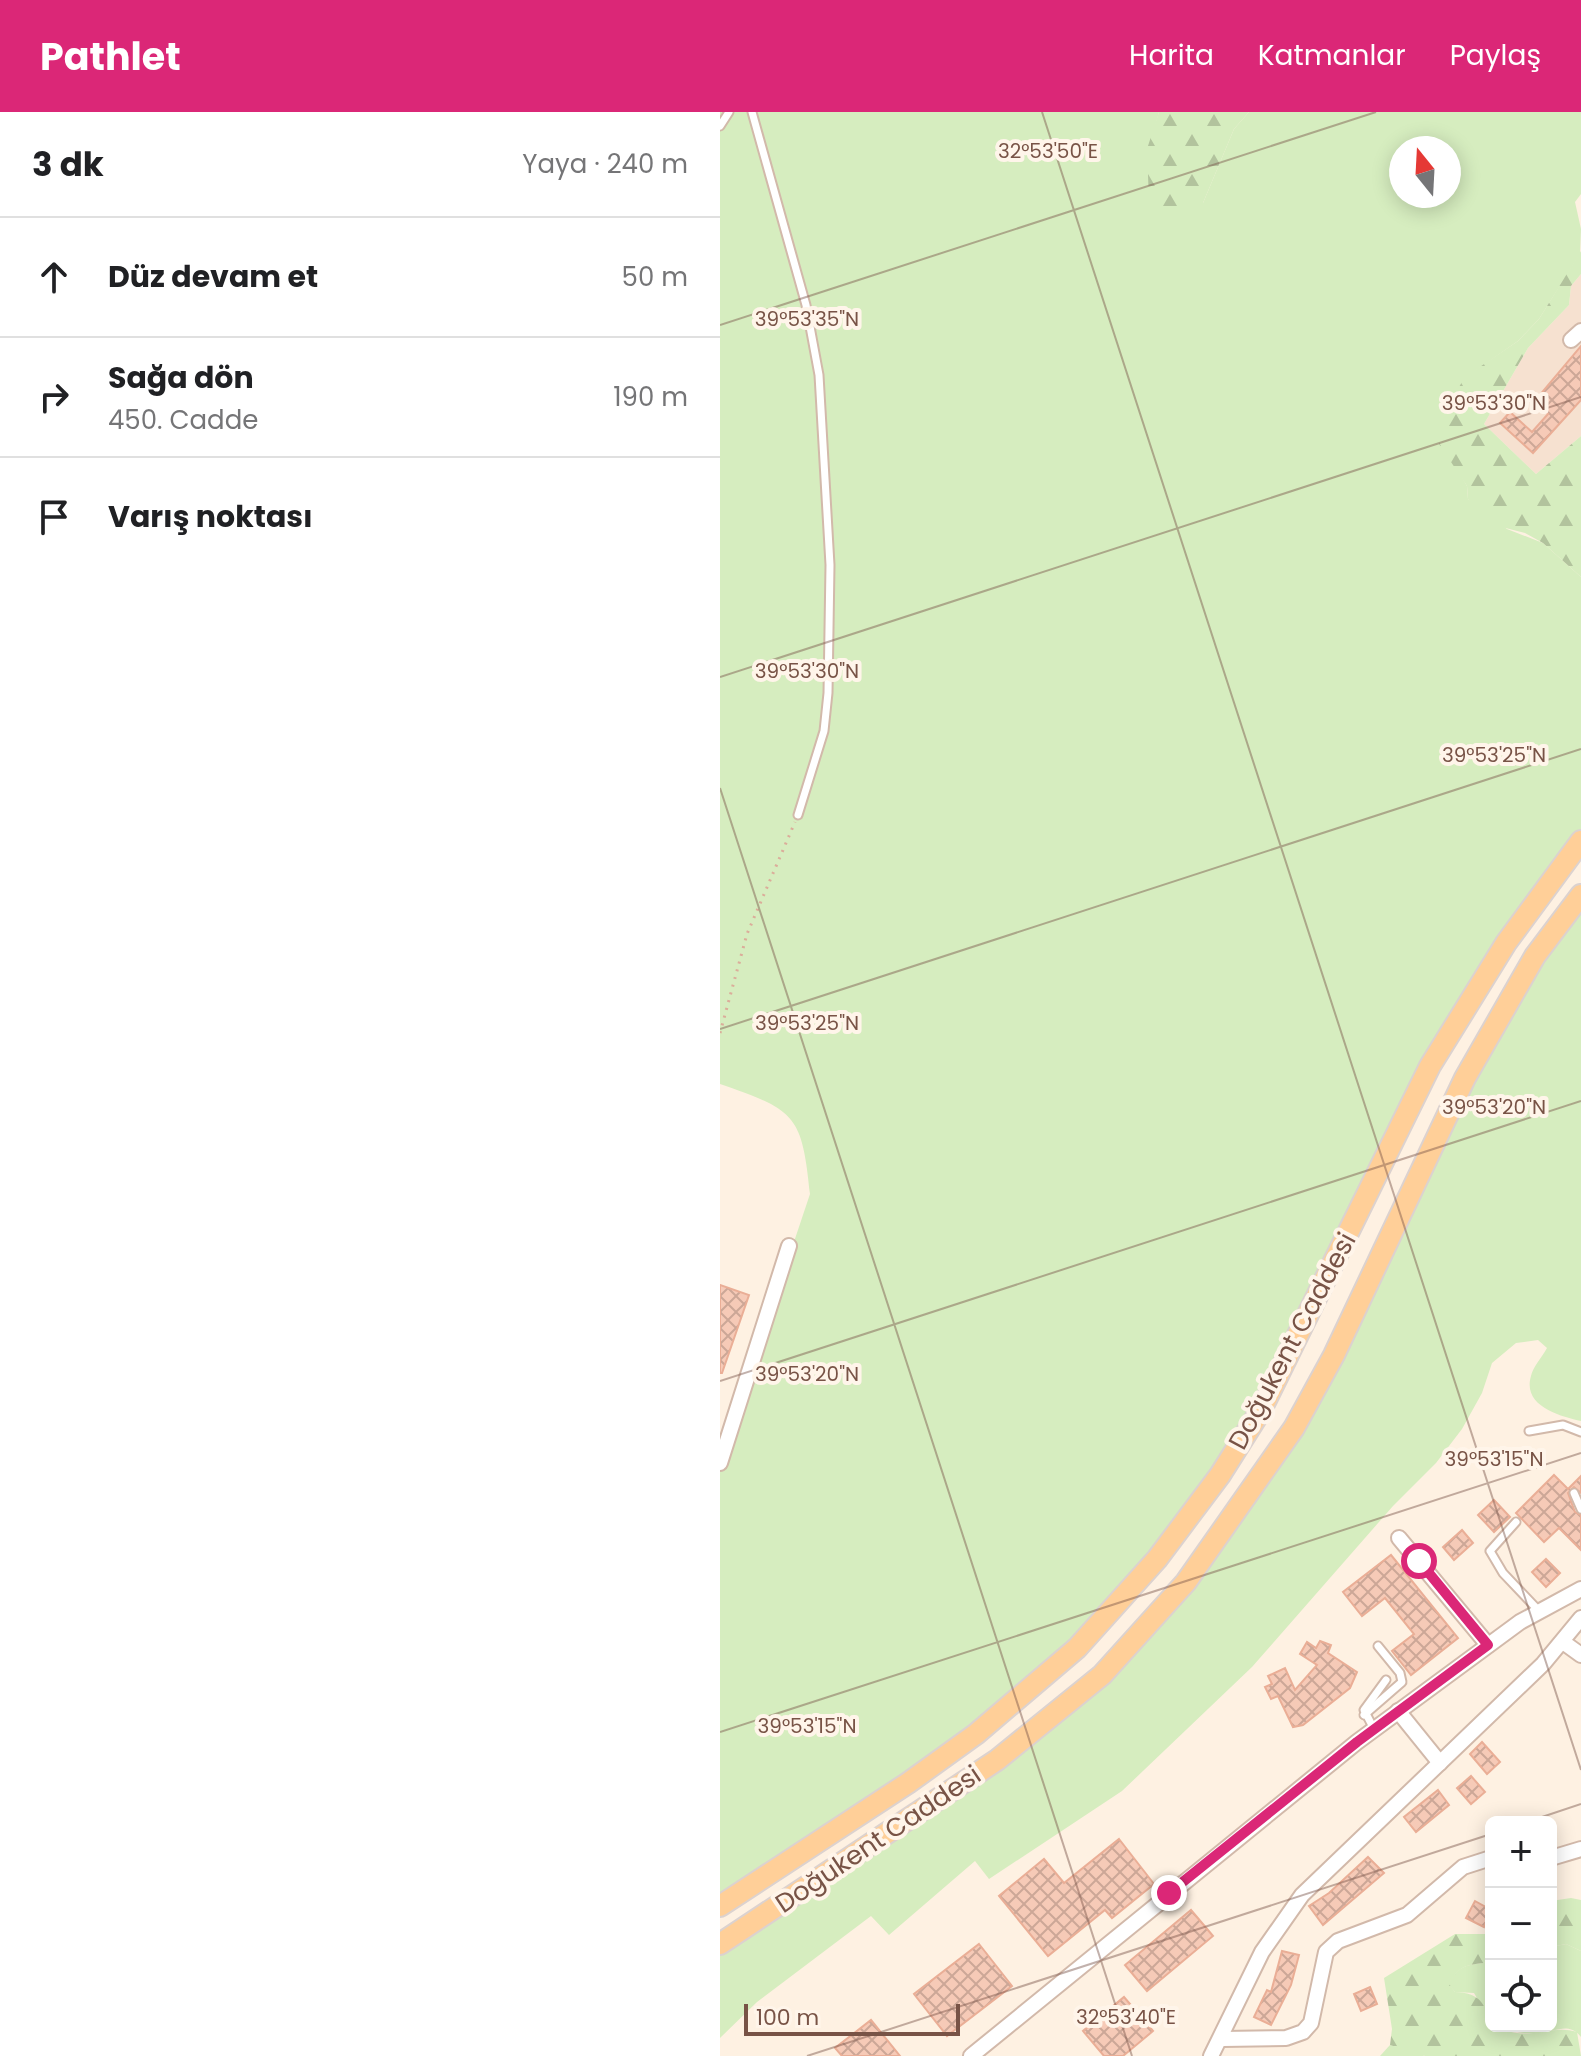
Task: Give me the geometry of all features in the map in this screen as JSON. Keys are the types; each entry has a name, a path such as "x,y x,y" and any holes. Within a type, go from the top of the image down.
{"main road":[{"name":"Doğukent Caddesi","path":"720,1906 908,1783 976,1734 1077,1648 1157,1559 1220,1475 1261,1410 1430,1066 1506,943 1581,841"},
{"name":"Doğukent Caddesi","path":"720,1944 997,1760 1102,1675 1186,1582 1294,1428 1334,1355 1465,1078 1535,956 1581,895"}],"street":[{"path":"721,1458 789,1246"},
{"path":"1399,1538 1488,1645"},
{"path":"971,2056 1374,1729 1488,1645 1539,1611 1581,1589"},
{"path":"1211,2056 1223,2039 1278,1926 1302,1895 1563,1642 1581,1618"},
{"path":"1563,1642 1581,1655"},
{"path":"1398,1711 1440,1763"},
{"path":"1557,1856 1581,1849"},
{"path":"1223,2039 1286,2038 1303,2032 1311,2023 1326,1952 1338,1941 1407,1915 1463,1867 1485,1860"}],"lane":[{"path":"720,126 729,112"},
{"path":"752,112 806,305 819,375 830,565 828,693 824,731 798,815"},
{"path":"1529,1431 1563,1425 1581,1432"},
{"path":"1574,1493 1581,1509"},
{"path":"1516,1522 1490,1551 1503,1573 1539,1611"},
{"path":"1364,1715 1402,1682 1400,1673 1378,1646"},
{"path":"1374,1729 1364,1715 1365,1707 1386,1680"}],"path":[{"path":"720,1033 747,934 798,815"}],"shaded area":[{"path":"1581,274 1581,436 1536,474 1484,424 1528,348 1569,305 1571,286"}],"green space":[{"path":"720,112 1159,112 1155,127 1203,203 1234,129 1249,112 1581,112 1581,194 1575,202 1581,229 1580,254 1539,319 1518,341 1465,378 1456,467 1467,486 1468,499 1507,529 1543,543 1581,577 1581,841 1506,943 1300,1335 1157,1559 976,1734 720,1906 720,1463 810,1194 798,1131 779,1109 720,1084"},
{"path":"1159,112 1249,112 1234,129 1203,203 1168,220 1149,201 1147,149"},
{"path":"1581,251 1581,274 1571,286 1569,305 1528,348 1484,424 1536,474 1581,436 1581,577 1543,543 1525,533 1486,523 1468,499 1467,486 1439,444 1441,417 1465,377 1518,341 1539,319"},
{"path":"1581,895 1581,1421 1563,1416 1537,1402 1532,1395 1531,1376 1547,1348 1538,1340 1516,1343 1492,1363 1482,1393 1462,1429 1436,1463 1393,1506 1252,1667 1122,1791 989,1879 975,1861 889,1935 871,1916 757,2002 720,2038 720,1944 1102,1675 1294,1428 1465,1078"},
{"path":"1557,1900 1581,1900 1581,1951 1566,1944 1557,1946"},
{"path":"1455,1934 1485,1934 1485,1963 1466,1966 1457,1972 1449,1984 1455,1992 1470,1994 1480,2001 1485,2009 1485,2032 1577,2032 1581,2056 1425,2056 1390,2045 1392,2029 1384,1978"},
{"path":"1566,1944 1581,1951 1581,2037 1572,2029 1557,2030 1557,1946"},
{"path":"1485,1963 1485,2011 1474,1993 1455,1992 1448,1984 1461,1969"},
{"path":"1390,2045 1422,2053 1424,2056 1380,2056"}],"building":[{"path":"1581,346 1581,400 1533,453 1500,423 1510,412 1532,432 1548,414 1534,402"},
{"path":"720,1285 749,1295 722,1373 720,1373"},
{"path":"1554,1475 1568,1489 1581,1476 1581,1493 1574,1487 1568,1493 1575,1512 1581,1515 1581,1550 1559,1528 1544,1542 1516,1513"},
{"path":"1494,1500 1510,1517 1494,1532 1478,1515"},
{"path":"1462,1530 1473,1543 1454,1560 1443,1547"},
{"path":"1391,1555 1458,1638 1411,1675 1392,1651 1414,1634 1385,1598 1362,1616 1343,1592"},
{"path":"1546,1559 1560,1573 1546,1587 1532,1572"},
{"path":"1320,1641 1331,1645 1328,1653 1357,1672 1350,1688 1303,1725 1293,1727 1278,1696 1271,1699 1265,1687 1272,1684 1268,1676 1285,1668 1295,1690 1317,1665 1300,1654 1307,1642 1316,1648"},
{"path":"1482,1742 1500,1762 1487,1774 1470,1754"},
{"path":"1471,1776 1485,1792 1471,1804 1457,1788"},
{"path":"1438,1790 1449,1805 1416,1832 1404,1817"},
{"path":"1119,1839 1154,1884 1112,1918 1105,1910 1048,1956 999,1896 1044,1859 1064,1883"},
{"path":"1368,1857 1384,1873 1323,1925 1309,1906 1329,1893"},
{"path":"1475,1901 1485,1907 1484,1927 1466,1918"},
{"path":"1191,1910 1213,1936 1147,1991 1125,1965"},
{"path":"979,1944 1012,1986 947,2036 914,1994"},
{"path":"1282,1951 1299,1955 1291,1985 1271,2025 1254,2017 1267,1990 1271,1992"},
{"path":"1370,1987 1377,2004 1361,2011 1354,1994"},
{"path":"1124,1997 1153,2031 1123,2056 1104,2056 1083,2031"},
{"path":"871,2020 900,2056 842,2056 835,2048"}],"route":[{"path":"1169,1893 1357,1742 1488,1645 1419,1561"}]}
